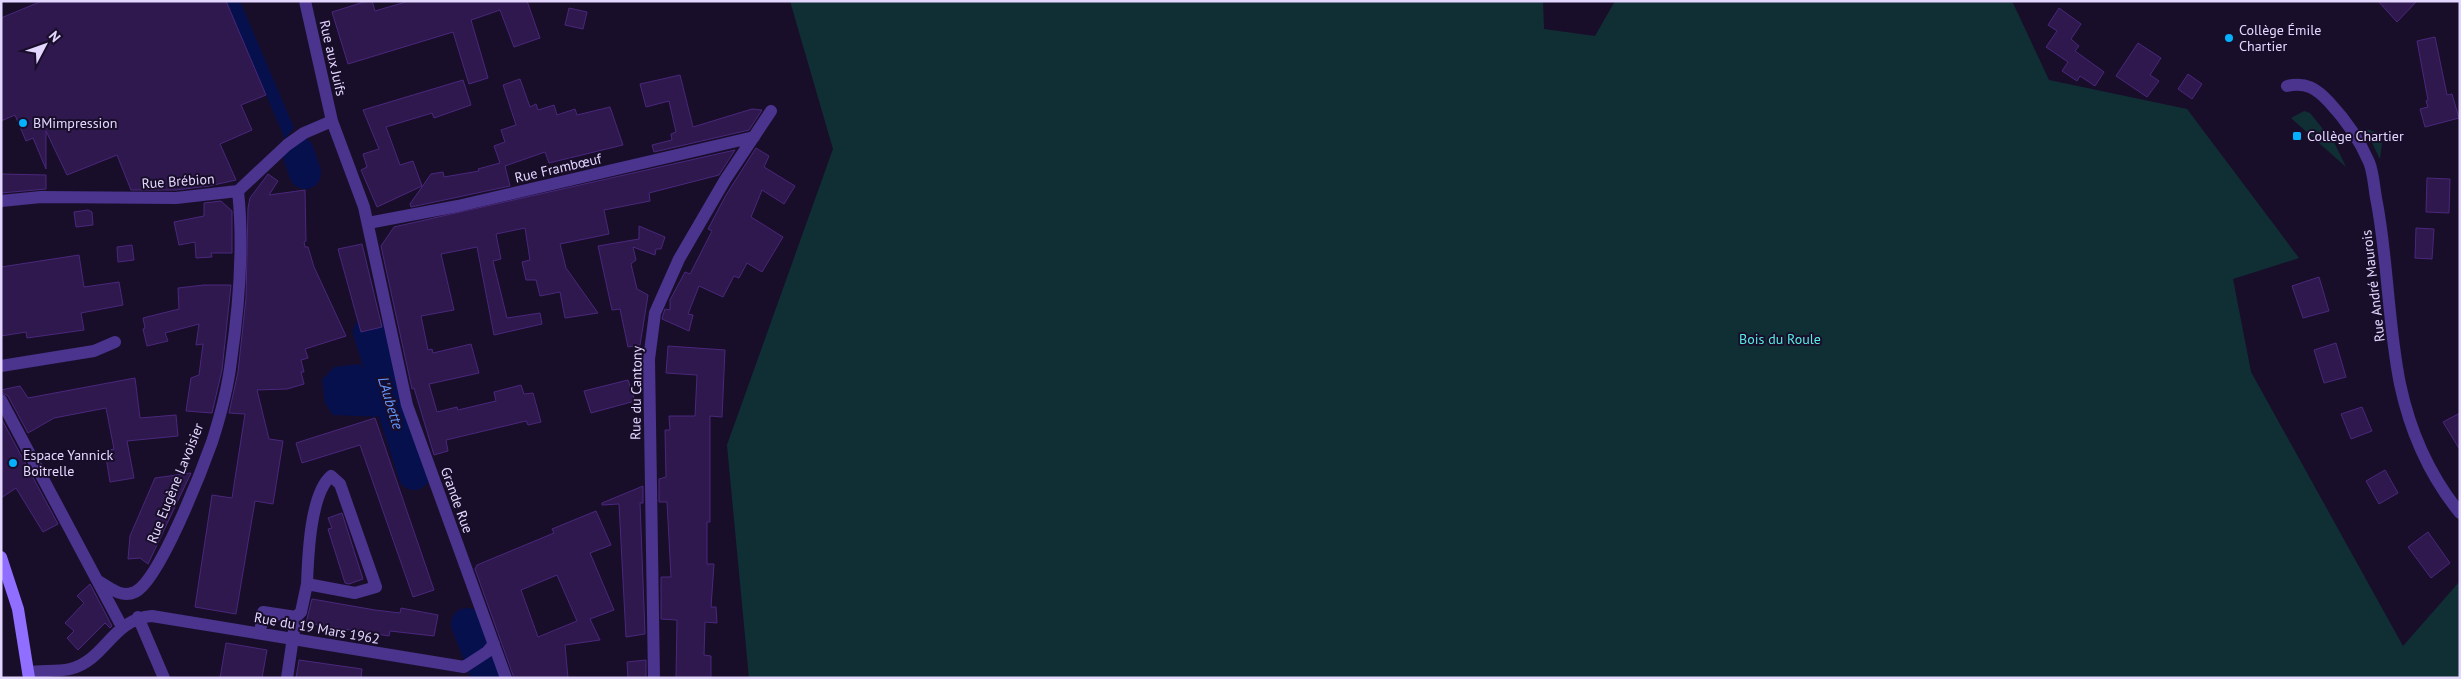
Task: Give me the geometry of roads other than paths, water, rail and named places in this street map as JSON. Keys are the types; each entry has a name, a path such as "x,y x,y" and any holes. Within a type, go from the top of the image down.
{"main road":[{"path":"1,557 18,609 28,675"}],"street":[{"name":"Rue aux Juifs","path":"305,1 332,122 342,153 364,207 368,223"},
{"name":"Rue André Maurois","path":"2287,86 2300,83 2314,88 2338,112 2369,163 2381,222 2400,382 2409,418 2420,449 2442,491 2460,513"},
{"name":"Rue du Cantony","path":"654,678 649,359 655,313 679,259 724,180 772,111"},
{"path":"238,191 287,145 318,126 332,122"},
{"name":"Rue Frambœuf","path":"368,223 458,206 754,137"},
{"name":"Rue Brébion","path":"1,201 41,197 176,198 238,191"},
{"name":"Rue Eugène Lavoisier","path":"100,582 123,594 135,592 145,583 178,524 212,441 231,363 239,292 238,191"},
{"name":"Grande Rue","path":"368,223 407,404 491,648 506,678"},
{"path":"1,366 94,351 115,342"},
{"path":"1,400 100,582 122,627"},
{"path":"260,634 263,612 296,616 302,612 307,584 309,549 318,499 324,482 331,476 340,484 376,588 355,593 307,584"},
{"name":"Rue du 19 Mars 1962","path":"138,617 152,616 464,667 491,648"},
{"path":"287,678 296,616"},
{"path":"28,675 71,669 103,648 122,627 138,617 164,678"}],"waterway":[{"name":"L'Aubette","path":"298,152 305,173"},
{"name":"L'Aubette","path":"369,332 414,474"},
{"name":"L'Aubette","path":"467,624 488,678"}],"place":[{"name":"Collège Émile Chartier","path":"2229,38"},
{"name":"BMimpression","path":"23,123"},
{"name":"Collège Chartier","path":"2297,136"},
{"name":"Espace Yannick Boitrelle","path":"13,463"}],"park label":[{"name":"Bois du Roule","path":"1780,339"}]}
